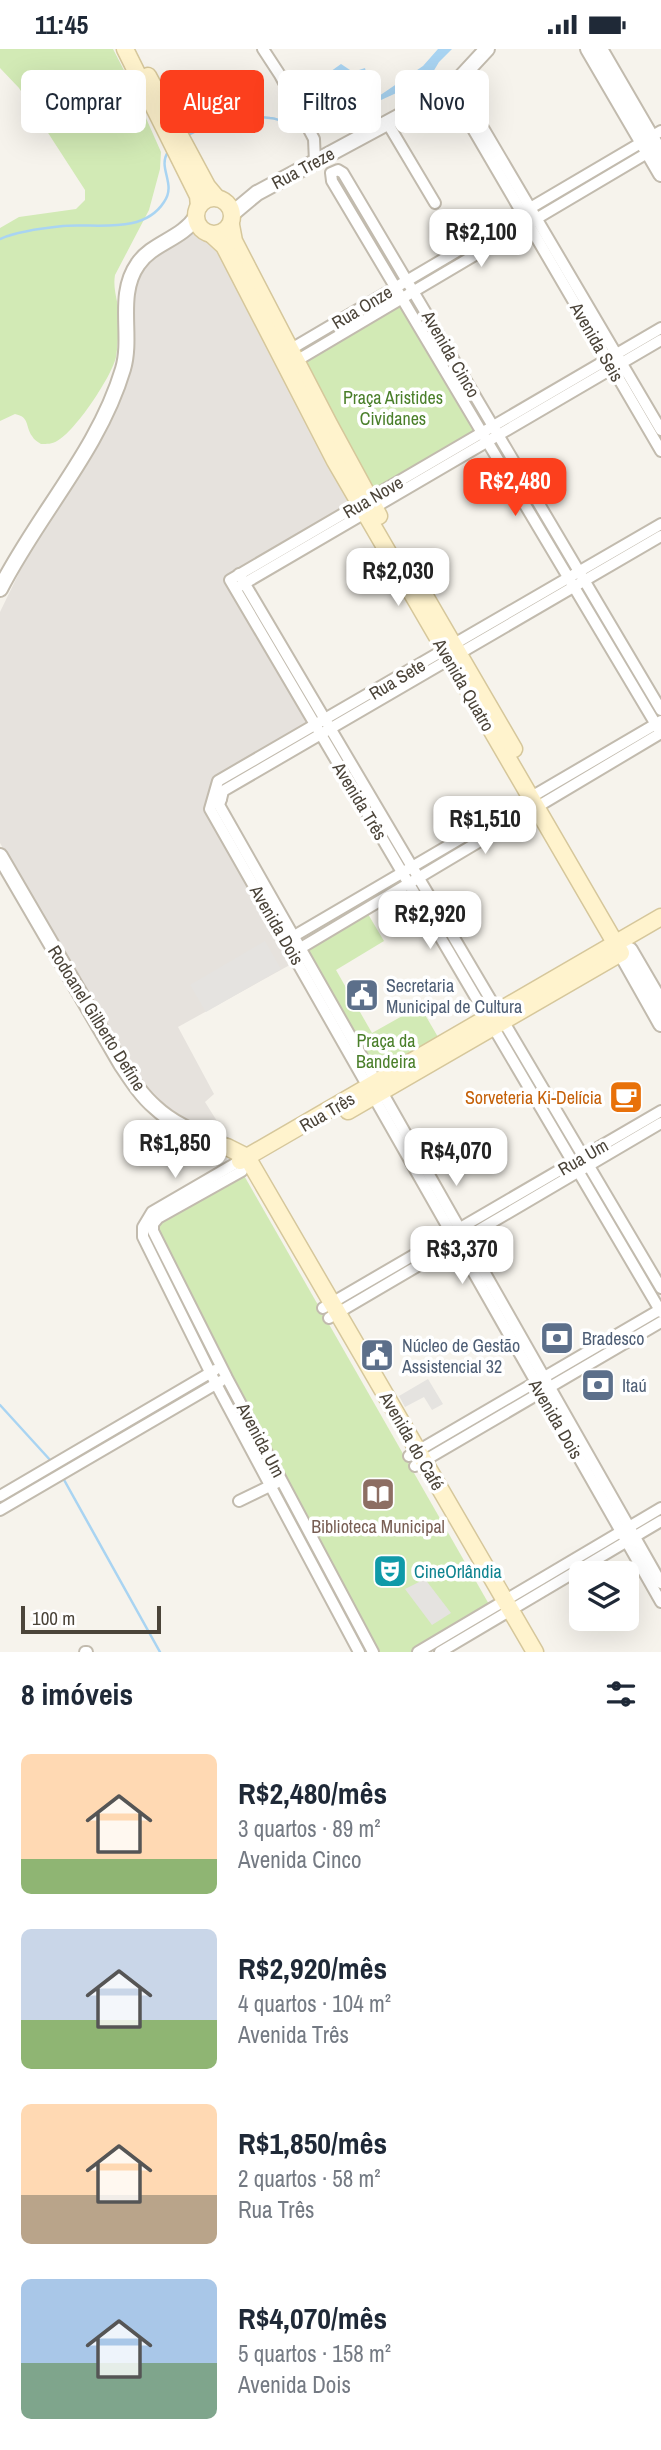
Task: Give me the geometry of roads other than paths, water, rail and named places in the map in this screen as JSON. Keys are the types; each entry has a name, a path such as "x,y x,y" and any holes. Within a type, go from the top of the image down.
{"main road":[{"path":"125,49 160,112"},
{"path":"133,49 160,108"},
{"path":"172,133 195,176 198,196 197,212 197,224 208,233 223,232 226,209 206,199 197,212"},
{"name":"Avenida Quatro","path":"195,176 226,209 234,241 257,298"},
{"name":"Avenida Quatro","path":"208,233 224,246 257,298 368,506 622,946"},
{"name":"Rua Três","path":"622,946 661,917"},
{"name":"Rua Três","path":"245,1164 622,946 661,929"},
{"name":"Rodoanel Gilberto Define","path":"227,1147 245,1164"},
{"name":"Avenida do Café","path":"245,1164 504,1608 535,1652"},
{"name":"Avenida do Café","path":"504,1608 524,1652"}],"street":[{"path":"263,49 281,75 314,139 315,162"},
{"name":"Rua Treze","path":"467,70 487,49"},
{"path":"588,49 654,144"},
{"path":"600,49 654,144 661,174"},
{"name":"Rua Treze","path":"226,209 395,120"},
{"path":"388,124 435,203"},
{"name":"Avenida Seis","path":"480,133 647,417 661,451"},
{"name":"Rua Onze","path":"288,358 654,144"},
{"name":"Avenida Cinco","path":"543,523 486,438 332,181 331,173 334,171 343,173 411,286 496,432 543,523 660,729"},
{"path":"0,589 94,436 113,397 126,358 127,298 133,272 143,257 173,238 197,212"},
{"path":"173,238 208,233"},
{"name":"Rua Nove","path":"237,581 614,362 661,328"},
{"name":"Rua Nove","path":"614,362 661,340"},
{"name":"Avenida Seis","path":"647,417 661,430"},
{"name":"Rua Sete","path":"217,797 218,781 246,772 370,701 644,540 661,524"},
{"name":"Rua Sete","path":"644,540 661,536"},
{"name":"Avenida Cinco","path":"576,579 661,710"},
{"name":"Avenida Três","path":"237,581 330,724 407,869 408,883 496,1019"},
{"name":"Avenida Três","path":"237,581 318,730 407,869 419,877 496,1019 581,1164 661,1313"},
{"path":"290,938 407,869 537,800 660,729"},
{"name":"Avenida Dois","path":"217,797 290,938 628,1535 661,1602"},
{"path":"298,950 419,877 537,800"},
{"name":"Rodoanel Gilberto Define","path":"0,856 134,1084 156,1108 170,1118 227,1147"},
{"name":"Avenida Quatro","path":"622,946 661,1003"},
{"name":"Avenida Quatro","path":"622,946 661,1024"},
{"name":"Rua Um","path":"331,1311 581,1164 661,1111"},
{"name":"Rua Um","path":"581,1164 661,1123"},
{"name":"Rua Três","path":"148,1227 152,1212 245,1164"},
{"name":"Avenida Três","path":"581,1164 661,1289"},
{"name":"Avenida Um","path":"148,1227 216,1370 282,1480 373,1652"},
{"path":"417,1458 543,1386 661,1313"},
{"path":"0,1496 216,1370"},
{"path":"0,1510 222,1381"},
{"name":"Avenida Um","path":"222,1381 271,1486 359,1652"},
{"path":"239,1501 282,1480"},
{"path":"628,1535 661,1509"},
{"path":"418,1652 504,1608 628,1535 661,1521"},
{"name":"Avenida Dois","path":"628,1535 661,1583"},
{"path":"440,1652 504,1608"}],"water":[{"path":"438,49 452,49 434,70 417,70"},
{"path":"341,64 350,70 333,70"},
{"path":"395,85 395,94 381,100 381,95"}],"waterway":[{"path":"186,136 206,127 248,117 278,120"},
{"path":"0,239 47,228 118,225 144,219 155,212 167,195 169,189 165,158 168,152"},
{"path":"0,1405 51,1461"},
{"path":"63,1478 160,1652"}],"place":[{"name":"Secretaria Municipal de Cultura","path":"362,995"},
{"name":"Sorveteria Ki-Delícia","path":"626,1097"},
{"name":"Bradesco","path":"557,1338"},
{"name":"Núcleo de Gestão Assistencial 32","path":"377,1355"},
{"name":"Itaú","path":"598,1385"},
{"name":"Biblioteca Municipal","path":"378,1494"},
{"name":"CineOrlândia","path":"390,1571"}],"park label":[{"name":"Praça Aristides Cividanes","path":"393,408"},
{"name":"Praça da Bandeira","path":"386,1050"}]}
